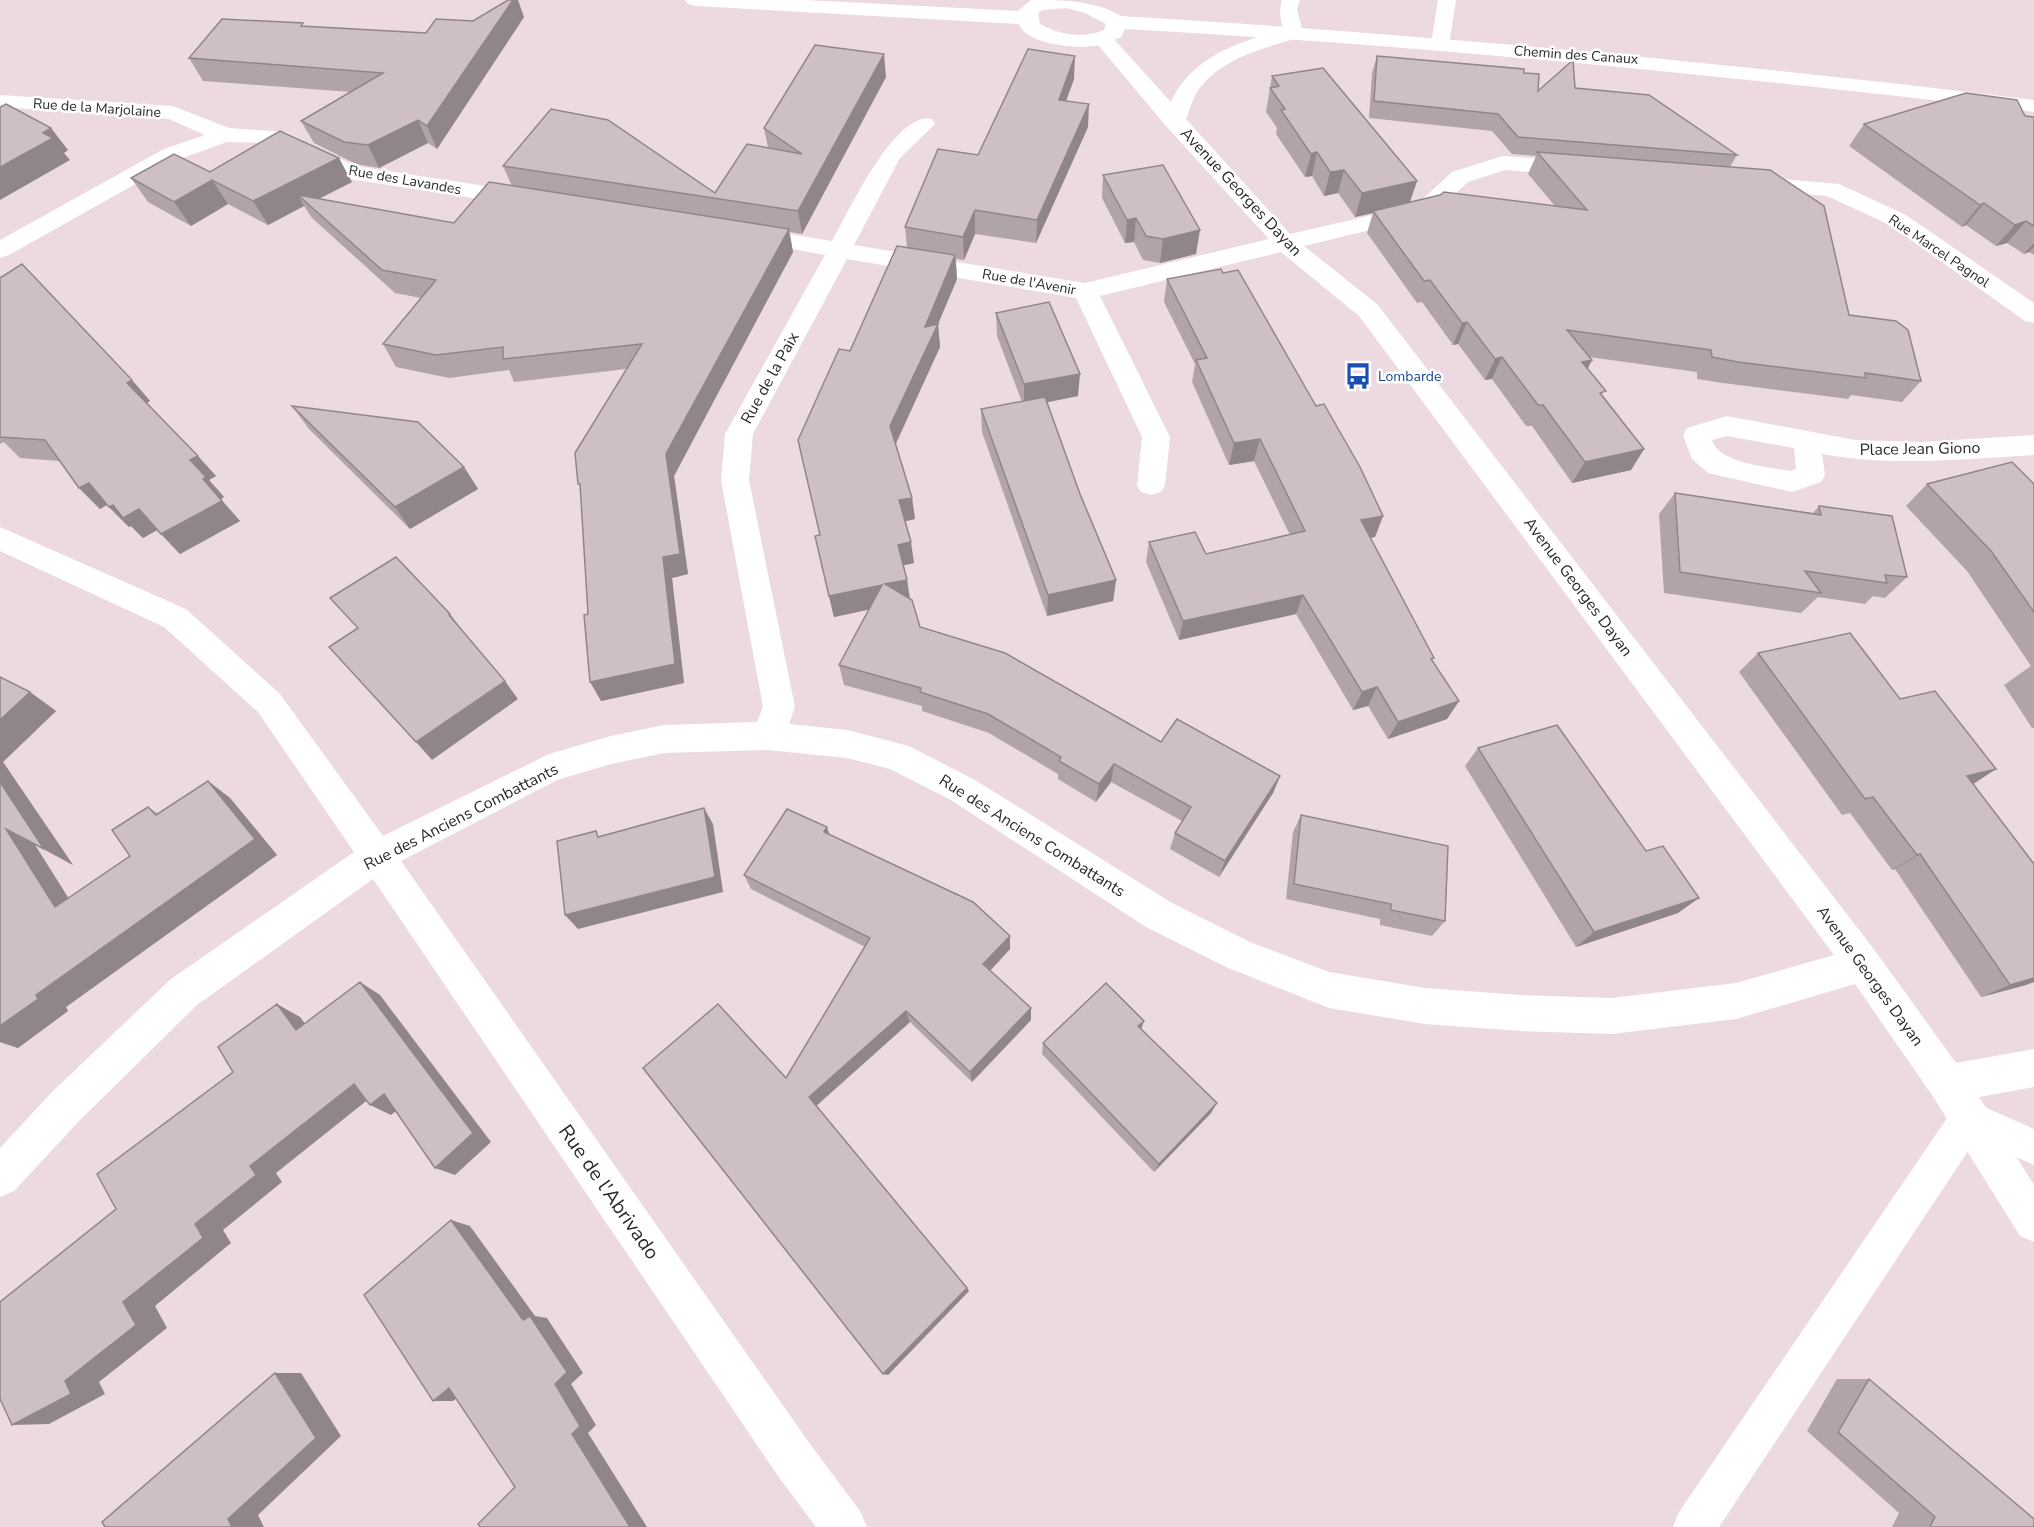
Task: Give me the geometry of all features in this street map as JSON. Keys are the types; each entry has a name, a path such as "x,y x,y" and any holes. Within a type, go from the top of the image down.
{"street":[{"path":"695,0 1027,18 1028,11 1038,4 1066,1 1107,15 1110,31"},
{"name":"Chemin des Canaux","path":"1027,18 1030,27 1040,33 1092,42 1110,31 1294,33 1653,61 2034,106"},
{"name":"Avenue Georges Dayan","path":"1110,31 1174,121 1285,243 1368,310 1863,964 1948,1084 2034,1222"},
{"name":"Avenue Georges Dayan","path":"1174,121 1189,87 1209,65 1237,51 1294,33"},
{"name":"Rue de la Marjolaine","path":"0,101 174,113 225,135"},
{"name":"Rue de la Paix","path":"768,735 779,707 735,480 739,434 891,155 924,124"},
{"name":"Rue des Lavandes","path":"0,250 172,154 225,135 278,137 349,172 546,203"},
{"path":"1285,243 1424,210 1460,177 1504,163 1598,170"},
{"name":"Rue Marcel Pagnol","path":"1726,181 1831,189 1898,220 2034,315"},
{"path":"720,230 841,249"},
{"name":"Rue de l'Avenir","path":"841,249 1085,291 1285,243"},
{"path":"1085,291 1156,437 1151,485"},
{"name":"Place Jean Giono","path":"1807,442 1855,450 1923,452 2034,445"},
{"name":"Rue de l'Abrivado","path":"0,538 175,618 268,703 377,856 794,1460 844,1527"},
{"name":"Rue des Anciens Combattants","path":"0,1177 66,1106 184,992 377,856 549,768 611,750 664,739 768,735 847,744 897,756 963,790 1159,915 1239,955 1329,990 1425,1006 1520,1013 1612,1016 1736,1001 1863,964"},
{"path":"1948,1084 2034,1068"}],"lane":[{"path":"1291,0 1288,10 1294,33"},
{"path":"1440,45 1447,0"},
{"path":"1694,1527 1969,1118 2034,1147"}],"building":[{"path":"508,0 513,0 427,126 418,120 368,145 344,142 301,121 383,73 189,58 222,19 426,33 436,19 473,21"},
{"path":"815,45 884,54 798,211 503,166 551,109 608,120 715,193 747,144 802,154 764,128"},
{"path":"1028,49 1075,56 1059,100 1089,104 1037,220 975,210 963,237 905,227 938,149 978,155"},
{"path":"1377,56 1524,69 1524,73 1539,74 1538,91 1573,60 1575,88 1649,95 1737,155 1518,137 1498,114 1374,101"},
{"path":"1323,68 1417,181 1362,193 1344,170 1330,172 1317,152 1311,154 1281,110 1285,109 1270,88 1279,86 1272,76"},
{"path":"1966,93 2017,100 2025,116 2034,117 2034,226 2026,221 2015,225 1984,203 1980,205 1864,124"},
{"path":"6,104 51,128 43,133 53,138 0,167 0,107"},
{"path":"280,131 339,158 253,201 212,180 174,202 131,178 174,154 210,172"},
{"path":"1537,152 1770,170 1824,206 1849,315 1896,321 1908,330 1921,381 1865,373 1866,378 1738,362 1712,357 1711,350 1567,330 1592,360 1582,362 1606,391 1600,393 1644,449 1585,462 1543,405 1538,405 1502,357 1495,359 1467,322 1462,323 1430,280 1424,281 1373,211 1440,195 1444,192 1587,210"},
{"path":"1163,165 1200,230 1163,239 1146,236 1136,218 1127,220 1103,175"},
{"path":"489,182 789,229 666,454 680,554 663,557 675,664 590,682 584,615 588,614 580,484 578,484 575,453 642,344 503,359 503,347 436,355 383,344 436,280 382,270 298,195 454,223"},
{"path":"897,246 955,255 925,327 938,324 890,426 912,498 899,500 911,542 898,545 907,580 885,584 912,600 920,627 1005,653 1161,742 1177,719 1280,776 1225,861 1175,833 1191,807 1114,764 1099,784 1059,761 1061,757 988,714 920,692 921,688 839,665 882,585 829,596 815,536 820,535 798,440 839,349 850,351"},
{"path":"22,264 132,380 127,383 198,456 190,460 206,477 203,479 222,501 161,534 139,509 123,518 113,505 109,507 89,483 79,488 45,440 0,437 0,278"},
{"path":"1221,269 1223,273 1238,270 1316,406 1324,404 1360,467 1383,516 1361,520 1434,658 1431,659 1459,701 1398,722 1377,687 1362,692 1303,595 1183,621 1149,542 1195,532 1206,554 1305,531 1260,439 1234,443 1196,360 1207,358 1167,279"},
{"path":"1049,302 1080,374 1024,384 996,313"},
{"path":"1045,397 1080,494 1116,580 1048,595 981,409"},
{"path":"292,406 418,422 464,467 395,507"},
{"path":"2012,462 2034,484 2034,612 1991,551 1927,484"},
{"path":"1675,493 1821,515 1819,506 1892,516 1907,577 1885,575 1887,583 1805,571 1821,593 1680,572"},
{"path":"396,557 450,614 505,681 416,742 329,647 358,628 330,598"},
{"path":"1850,633 1900,699 1935,691 1996,769 1967,776 2034,864 2034,978 2010,985 1920,854 1917,855 1873,797 1865,799 1758,653"},
{"path":"0,677 30,692 0,720"},
{"path":"1557,725 1646,851 1663,846 1699,898 1594,932 1478,748"},
{"path":"208,781 255,839 36,995 38,999 0,1026 0,782 44,849 6,829 55,907 130,856 112,830 148,807 156,815"},
{"path":"704,808 715,877 565,915 557,841 596,831 598,837"},
{"path":"787,809 827,827 824,832 973,902 1010,936 983,964 1031,1008 970,1072 906,1011 809,1097 967,1288 883,1374 643,1068 718,1004 786,1078 870,938 744,875"},
{"path":"1301,815 1448,846 1445,921 1391,910 1391,904 1294,884"},
{"path":"360,982 473,1133 435,1168 384,1094 370,1105 354,1084 250,1166 256,1175 195,1224 203,1238 123,1302 136,1325 65,1381 71,1394 12,1425 0,1399 0,1302 116,1209 97,1174 233,1072 218,1047 277,1004 296,1030"},
{"path":"1106,983 1144,1021 1138,1026 1217,1103 1159,1164 1043,1043"},
{"path":"451,1220 523,1320 530,1316 567,1372 555,1384 580,1426 572,1434 630,1527 480,1527 478,1524 515,1487 449,1388 433,1401 364,1295"},
{"path":"275,1373 316,1438 228,1519 232,1527 105,1527 102,1522"},
{"path":"1869,1379 2034,1519 2034,1527 1930,1527 1935,1517 1838,1432"}],"place":[{"name":"Lombarde","path":"1358,376"}]}
